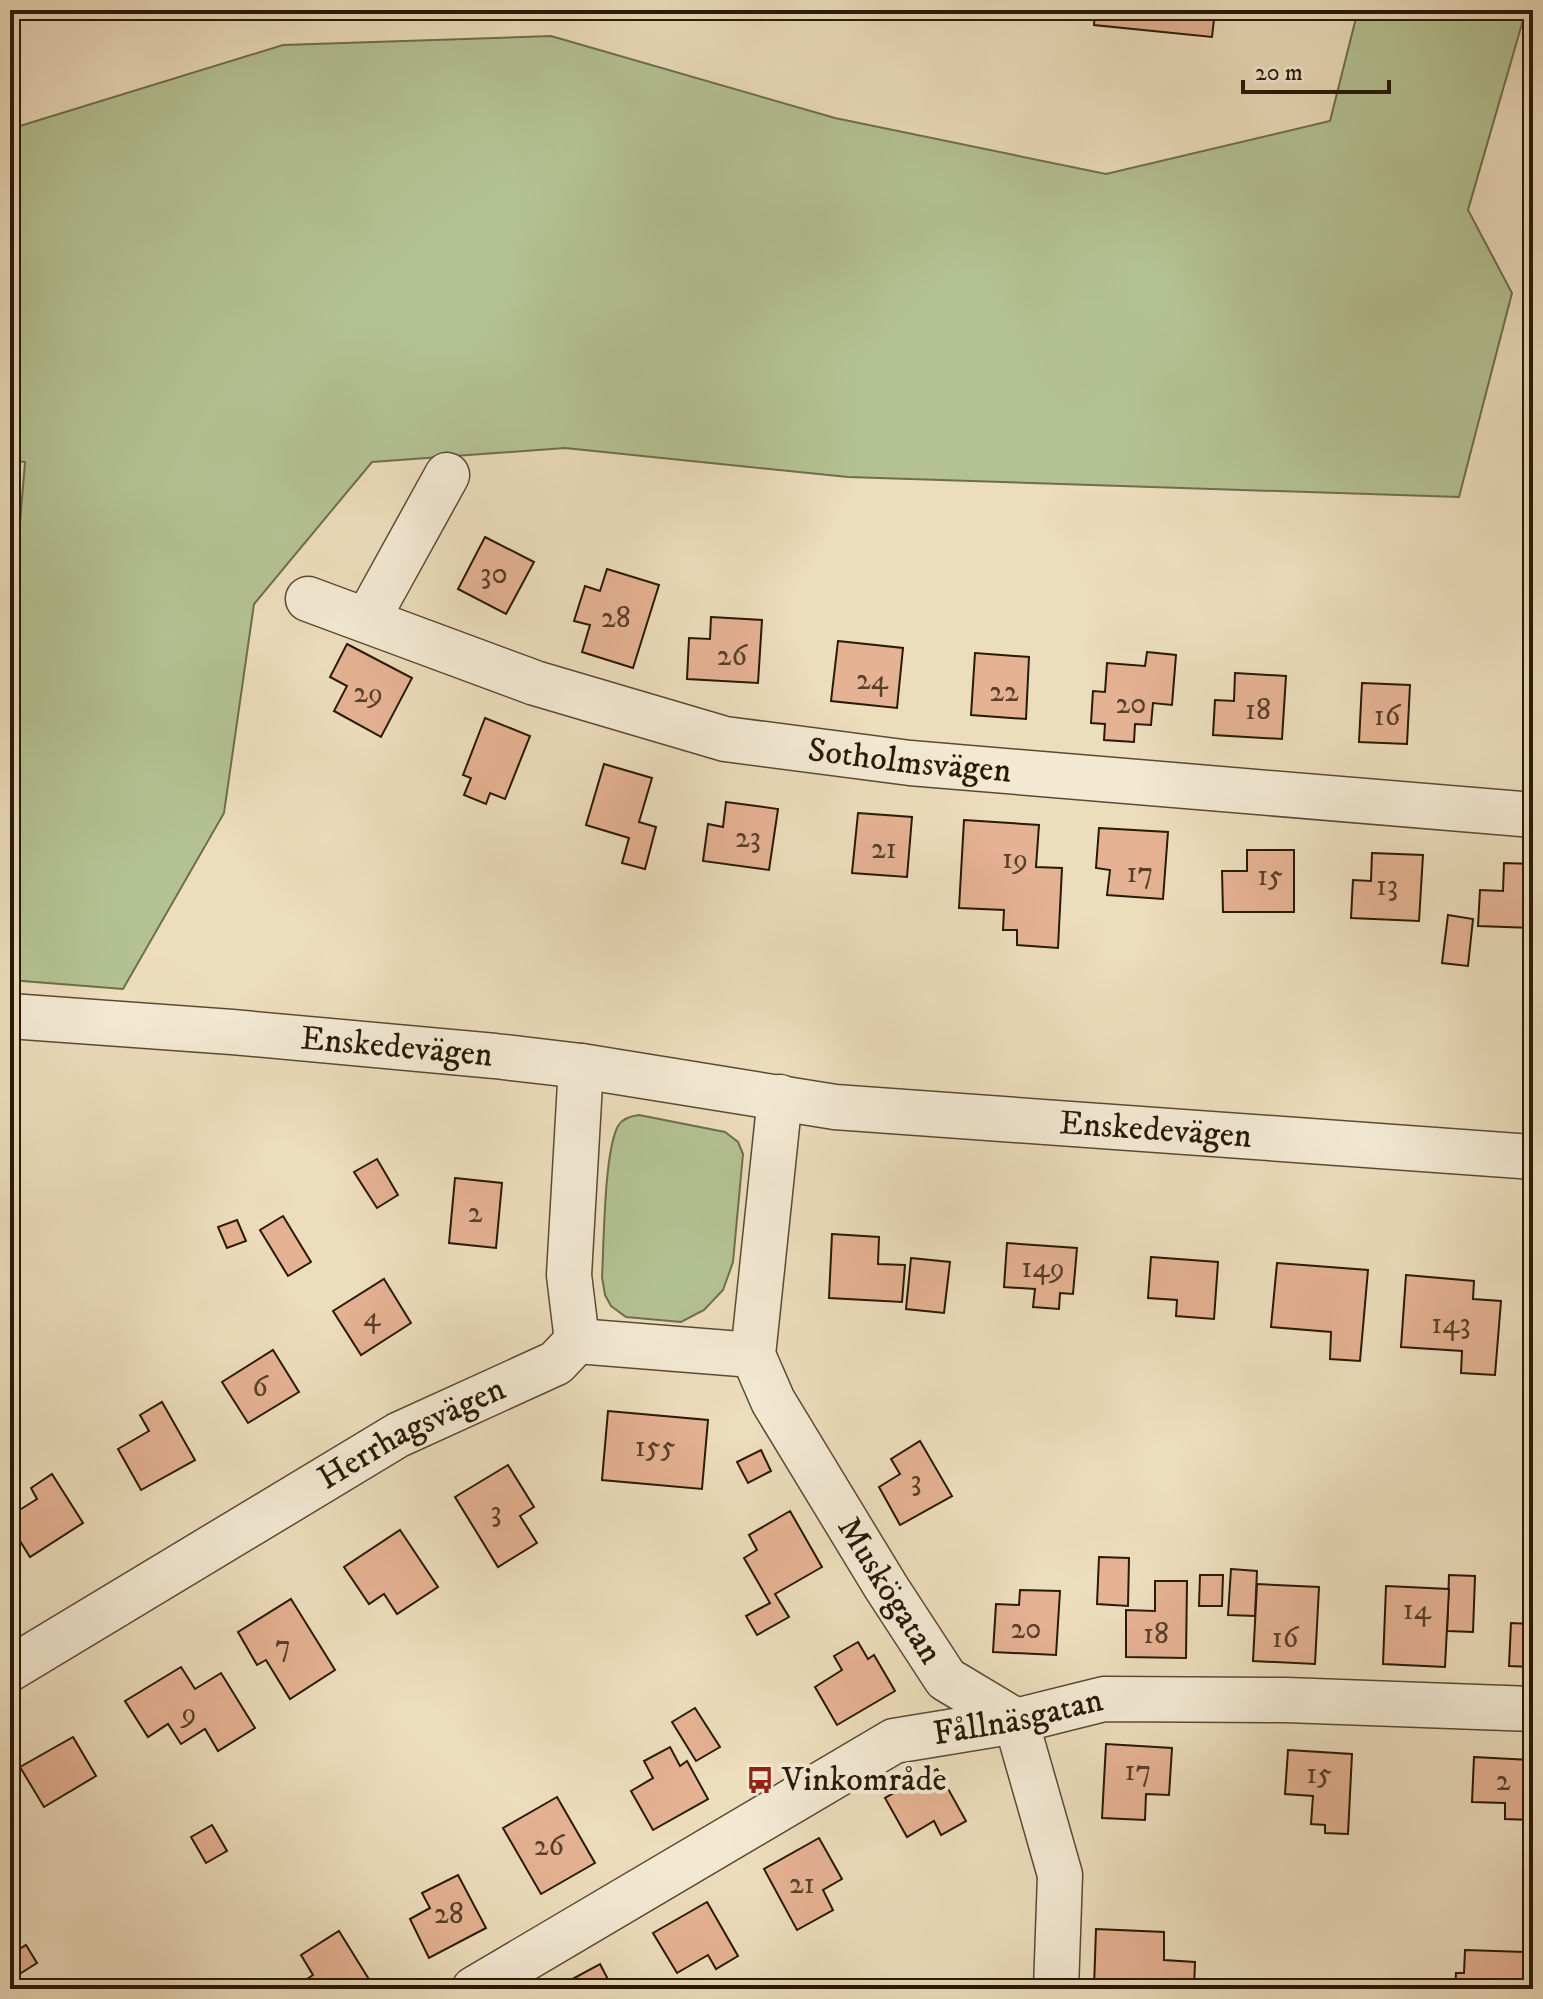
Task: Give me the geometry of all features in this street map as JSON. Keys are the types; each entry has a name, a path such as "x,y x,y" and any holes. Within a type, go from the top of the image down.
{"street":[{"path":"367,620 447,475"},
{"name":"Sotholmsvägen","path":"308,599 535,683 725,739 910,763 1533,815"},
{"name":"Enskedevägen","path":"10,1016 232,1032 581,1066 835,1107 1533,1157"},
{"path":"581,1066 569,1275 577,1341 753,1355"},
{"name":"Muskögatan","path":"780,1097 753,1355 773,1401 946,1679 1016,1721"},
{"name":"Herrhagsvägen","path":"10,1669 398,1435 556,1363 577,1341"},
{"name":"Fållnäsgatan","path":"474,1989 894,1741 1016,1721 1104,1699 1286,1700 1533,1709"},
{"path":"1016,1721 1060,1875 1056,1989"}],"green space":[{"path":"1358,10 1526,10 1468,210 1512,293 1459,497 848,477 565,448 372,462 254,604 224,813 123,989 10,980 10,645 25,462 10,460 10,129 283,45 551,36 835,118 1106,174 1330,121"},
{"path":"639,1115 725,1132 738,1142 743,1154 733,1262 723,1290 704,1310 681,1322 626,1317 611,1306 605,1295 602,1277 606,1198 613,1139 620,1124 627,1118"}],"building":[{"path":"1095,10 1215,10 1212,37 1094,25"},
{"path":"485,537 534,562 506,614 458,589"},
{"path":"607,569 659,585 633,668 582,652 590,625 574,621 585,586 600,591"},
{"path":"711,617 762,620 758,683 687,679 689,638 710,639"},
{"path":"838,641 903,648 897,708 831,701"},
{"path":"347,644 412,678 381,737 334,711 347,686 330,677"},
{"path":"1147,652 1176,655 1172,705 1153,703 1151,725 1135,724 1134,742 1104,740 1105,724 1091,723 1093,691 1105,692 1107,663 1145,666"},
{"path":"975,653 1029,657 1026,719 971,715"},
{"path":"1235,673 1286,676 1282,739 1213,735 1215,700 1234,701"},
{"path":"1362,683 1410,685 1407,744 1359,742"},
{"path":"485,718 530,736 505,799 490,793 486,804 464,795 471,778 463,775"},
{"path":"1531,721 1533,755 1529,755"},
{"path":"604,764 652,778 639,822 656,827 645,869 622,863 629,838 586,825"},
{"path":"726,802 778,809 769,870 703,861 708,824 723,827"},
{"path":"858,813 912,817 907,877 852,873"},
{"path":"964,820 1039,825 1036,867 1062,868 1058,948 1017,945 1017,930 1003,930 1004,910 959,908"},
{"path":"1099,828 1168,832 1163,899 1107,895 1110,870 1096,868"},
{"path":"1247,850 1294,850 1294,912 1223,912 1222,871 1247,871"},
{"path":"1372,853 1423,855 1419,921 1351,918 1353,880 1371,881"},
{"path":"1504,863 1533,864 1533,928 1478,926 1480,890 1503,891"},
{"path":"1448,915 1473,919 1468,966 1442,963"},
{"path":"377,1159 398,1195 377,1208 354,1172"},
{"path":"455,1178 502,1183 496,1248 449,1243"},
{"path":"283,1216 311,1262 288,1276 260,1230"},
{"path":"237,1220 246,1241 227,1248 218,1227"},
{"path":"832,1234 879,1237 878,1264 905,1265 902,1302 829,1298"},
{"path":"1007,1243 1077,1248 1073,1294 1060,1293 1059,1309 1033,1307 1035,1289 1004,1287"},
{"path":"1151,1257 1218,1262 1214,1319 1176,1316 1177,1300 1148,1298"},
{"path":"911,1258 950,1262 944,1313 906,1309"},
{"path":"1277,1263 1368,1270 1360,1361 1330,1359 1331,1332 1271,1327"},
{"path":"1406,1275 1474,1281 1473,1299 1501,1301 1495,1375 1461,1373 1462,1351 1401,1347"},
{"path":"384,1279 411,1323 361,1355 333,1311"},
{"path":"273,1350 299,1392 248,1423 222,1382"},
{"path":"162,1402 195,1460 141,1490 118,1449 149,1431 140,1415"},
{"path":"608,1411 708,1420 702,1489 602,1480"},
{"path":"920,1441 952,1496 900,1525 879,1487 900,1474 891,1459"},
{"path":"761,1450 771,1471 748,1483 737,1462"},
{"path":"508,1465 534,1507 520,1516 537,1543 498,1567 455,1497"},
{"path":"52,1474 83,1523 30,1557 10,1525 10,1516 37,1499 31,1488"},
{"path":"790,1511 822,1567 775,1594 789,1617 757,1635 746,1616 770,1603 744,1558 757,1550 749,1535"},
{"path":"400,1530 438,1587 397,1614 384,1594 369,1604 344,1567"},
{"path":"1099,1557 1129,1558 1128,1606 1097,1604"},
{"path":"1231,1569 1257,1571 1255,1616 1228,1615"},
{"path":"1200,1575 1223,1575 1222,1606 1199,1606"},
{"path":"1449,1575 1475,1576 1473,1632 1447,1631"},
{"path":"1155,1581 1187,1581 1186,1658 1126,1657 1126,1610 1155,1611"},
{"path":"1257,1584 1319,1587 1315,1664 1253,1661"},
{"path":"1386,1586 1449,1589 1445,1667 1383,1664"},
{"path":"1020,1590 1060,1591 1056,1655 993,1652 996,1604 1019,1605"},
{"path":"291,1599 335,1670 290,1699 266,1660 257,1665 238,1632"},
{"path":"1533,1614 1533,1667 1509,1666 1511,1623 1532,1624"},
{"path":"858,1642 868,1659 874,1655 895,1691 837,1725 815,1687 842,1670 834,1656"},
{"path":"181,1667 195,1689 221,1673 255,1728 218,1751 205,1729 181,1744 168,1724 148,1737 125,1701"},
{"path":"695,1708 720,1747 696,1761 672,1722"},
{"path":"73,1737 96,1776 44,1807 20,1767"},
{"path":"1106,1744 1172,1748 1169,1795 1146,1794 1145,1820 1102,1818"},
{"path":"670,1747 680,1766 687,1761 708,1799 653,1830 631,1791 653,1778 644,1761"},
{"path":"1288,1750 1352,1754 1348,1834 1325,1833 1325,1825 1311,1824 1313,1796 1285,1794"},
{"path":"1474,1757 1533,1760 1533,1820 1505,1819 1505,1803 1472,1802"},
{"path":"937,1769 966,1821 941,1835 934,1821 907,1837 885,1798"},
{"path":"557,1797 595,1863 541,1894 503,1828"},
{"path":"212,1825 227,1851 206,1863 191,1837"},
{"path":"819,1838 842,1879 823,1890 833,1910 797,1930 764,1869"},
{"path":"458,1875 486,1928 429,1958 410,1919 430,1908 422,1893"},
{"path":"707,1902 738,1956 716,1969 708,1955 677,1973 653,1933"},
{"path":"1096,1929 1164,1932 1164,1960 1195,1962 1194,1989 1094,1988"},
{"path":"339,1931 375,1989 301,1989 298,1985 313,1975 301,1955"},
{"path":"26,1945 37,1963 10,1980 10,1955"},
{"path":"1465,1950 1530,1952 1529,1989 1455,1989 1456,1973 1464,1973"},
{"path":"600,1964 613,1989 554,1989"}],"place":[{"name":"Vinkområde","path":"760,1780"}]}
